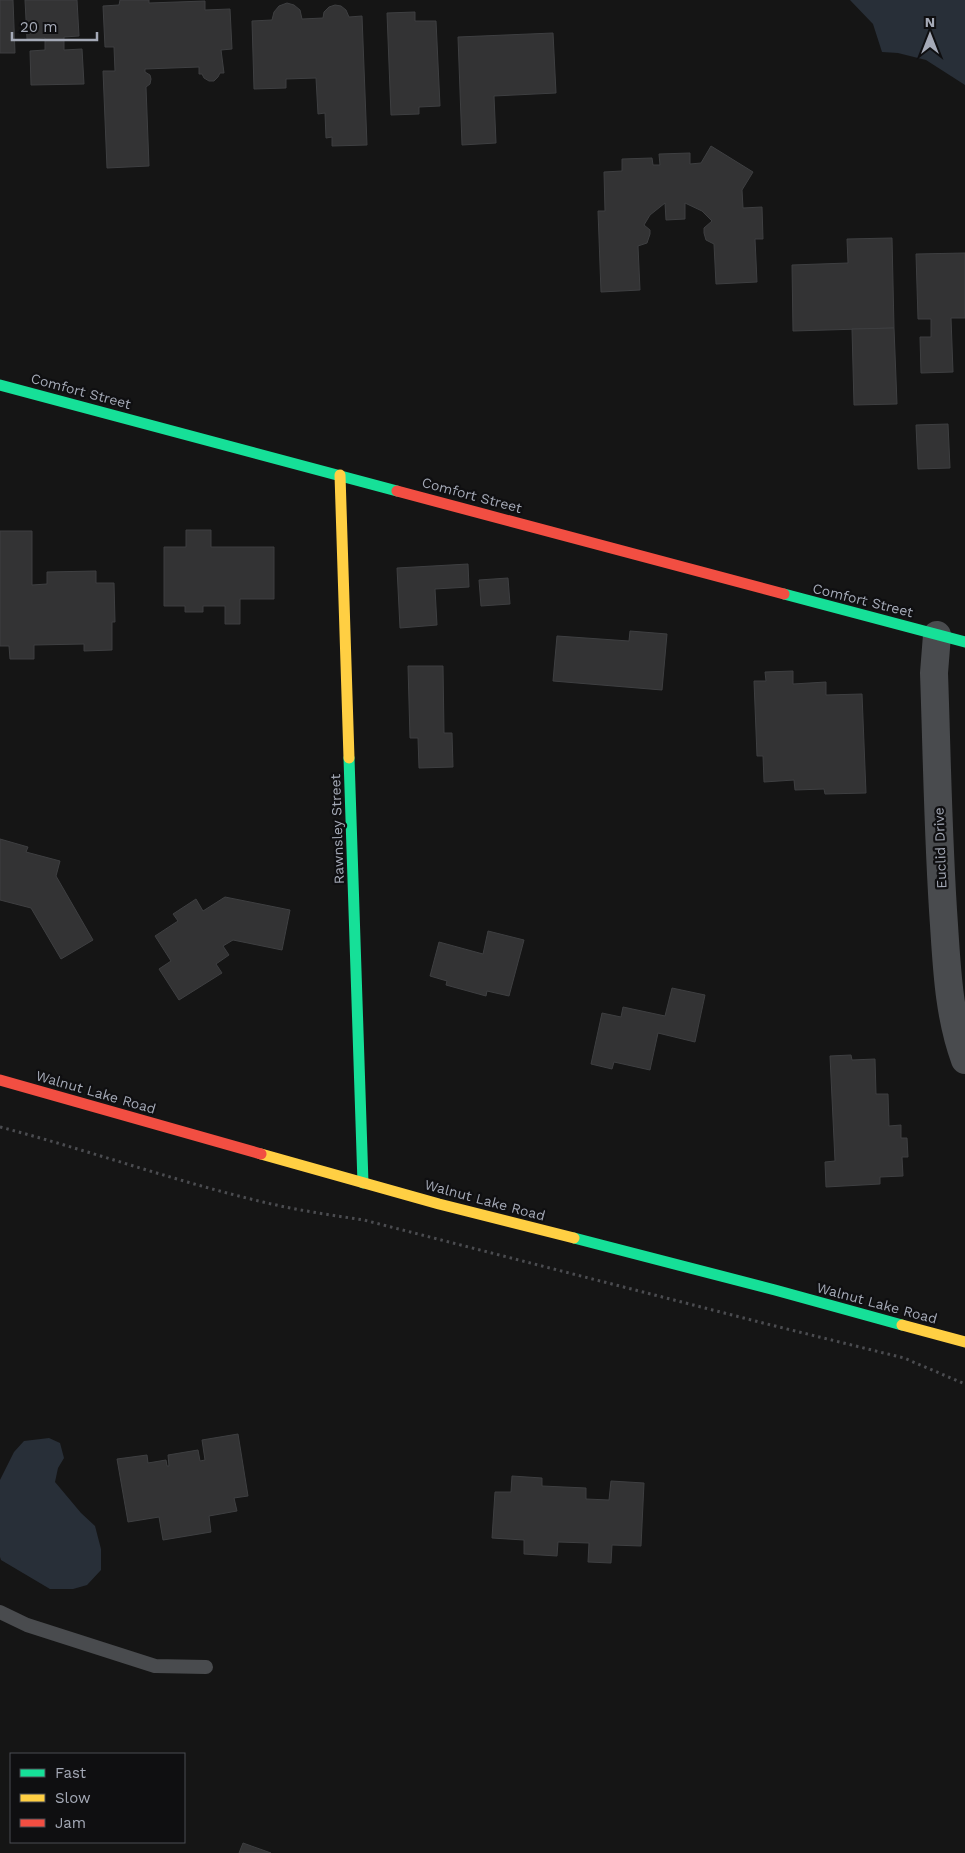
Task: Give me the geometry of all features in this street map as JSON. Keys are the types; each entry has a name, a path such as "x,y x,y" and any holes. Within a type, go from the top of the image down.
{"street":[{"name":"Comfort Street","path":"0,385 965,642"},
{"name":"Rawnsley Street","path":"340,475 363,1183"},
{"name":"Euclid Drive","path":"937,635 934,673 943,917 950,1002 959,1044 965,1060"},
{"name":"Walnut Lake Road","path":"0,1080 363,1183 965,1342"}],"lane":[{"path":"0,1612 27,1625 155,1666 206,1667"}],"path":[{"path":"0,1126 262,1202 364,1220 757,1322 904,1358 965,1384"}],"shaded area":[{"path":"850,0 965,0 965,85 926,60 898,53 882,52 873,24"},
{"path":"49,1438 60,1443 64,1458 58,1468 55,1482 81,1513 95,1526 101,1549 101,1570 87,1585 73,1589 50,1589 1,1560 0,1557 0,1480 14,1452 24,1441"}],"building":[{"path":"0,0 13,0 15,53 0,53"},
{"path":"25,0 77,0 79,36 64,37 64,50 82,49 84,84 31,85 30,51 45,50 45,38 27,39"},
{"path":"120,0 149,0 149,3 205,1 205,10 230,9 232,49 221,50 224,73 220,73 214,81 209,81 202,74 199,74 199,67 145,69 145,72 150,75 151,79 150,84 146,87 149,166 107,168 103,71 115,71 114,47 105,47 103,6 119,5"},
{"path":"287,3 294,5 300,10 302,19 323,18 324,12 329,7 335,5 341,6 346,10 349,17 362,16 367,145 332,146 332,137 326,138 325,113 318,114 316,78 286,79 286,88 254,89 252,21 272,20 274,12 279,6"},
{"path":"415,12 415,21 436,21 440,106 419,107 419,114 391,115 387,13"},
{"path":"553,33 556,93 494,96 496,143 462,145 458,37"},
{"path":"711,146 753,172 742,190 743,208 762,207 763,239 755,239 757,282 716,284 714,244 706,240 704,233 704,228 712,221 702,211 685,203 685,219 666,220 665,203 650,215 644,225 650,230 650,234 647,243 638,246 640,290 601,292 598,211 605,211 604,172 622,171 622,159 652,158 653,165 660,165 659,154 690,153 690,164 701,163"},
{"path":"892,238 894,328 793,331 792,265 848,263 847,239"},
{"path":"965,253 965,318 951,318 953,372 921,373 920,337 931,337 931,319 918,319 916,254"},
{"path":"894,328 897,404 854,405 852,329"},
{"path":"948,424 950,468 918,469 916,425"},
{"path":"186,530 211,530 211,547 274,547 274,599 240,599 240,624 225,624 225,606 203,606 203,612 185,612 185,606 164,606 164,547 186,547"},
{"path":"0,531 32,531 32,585 47,584 47,572 96,571 96,583 114,583 115,622 112,622 112,650 84,651 84,644 34,645 34,659 10,659 9,646 0,646"},
{"path":"468,564 469,587 435,589 437,625 400,628 397,568"},
{"path":"508,578 510,604 481,606 479,580"},
{"path":"630,631 667,634 662,690 553,681 557,636 629,641"},
{"path":"408,666 443,666 444,733 452,733 453,767 419,768 418,738 410,738"},
{"path":"793,671 793,684 826,682 826,695 862,694 866,793 825,794 824,789 795,790 794,780 764,782 763,756 757,756 754,681 766,681 765,672"},
{"path":"0,839 28,847 26,852 60,861 56,876 93,940 61,959 31,908 0,900"},
{"path":"225,897 290,910 282,950 233,940 223,946 229,955 216,964 222,973 179,1000 159,969 171,961 155,936 178,921 173,914 196,899 203,911"},
{"path":"488,931 524,940 509,996 487,991 486,996 446,985 447,981 430,976 439,942 483,954"},
{"path":"672,988 705,995 695,1042 658,1033 650,1070 614,1062 612,1069 591,1064 602,1013 621,1017 623,1007 665,1016"},
{"path":"851,1055 852,1060 875,1059 876,1094 888,1094 889,1126 901,1125 901,1138 907,1138 908,1157 902,1157 903,1176 880,1177 880,1184 826,1187 825,1162 835,1161 830,1056"},
{"path":"238,1434 248,1496 234,1498 237,1511 209,1516 211,1532 163,1540 159,1517 128,1522 117,1459 147,1455 148,1463 166,1460 167,1466 169,1466 168,1455 198,1450 200,1461 205,1460 202,1440"},
{"path":"512,1476 542,1478 542,1486 586,1488 586,1499 609,1500 611,1481 644,1483 641,1546 612,1545 611,1563 588,1562 589,1543 558,1542 557,1556 524,1554 524,1540 492,1538 495,1492 511,1492"},
{"path":"243,1843 271,1853 239,1853"}],"traffic: fast":[{"path":"0,385 397,491"},
{"path":"784,594 965,642"},
{"path":"349,758 363,1183"},
{"path":"574,1238 902,1325"}],"traffic: slow":[{"path":"340,475 349,758"},
{"path":"261,1154 439,1204 574,1238"},
{"path":"902,1325 965,1342"}],"traffic: jam":[{"path":"397,491 784,594"},
{"path":"0,1080 261,1154"}]}
